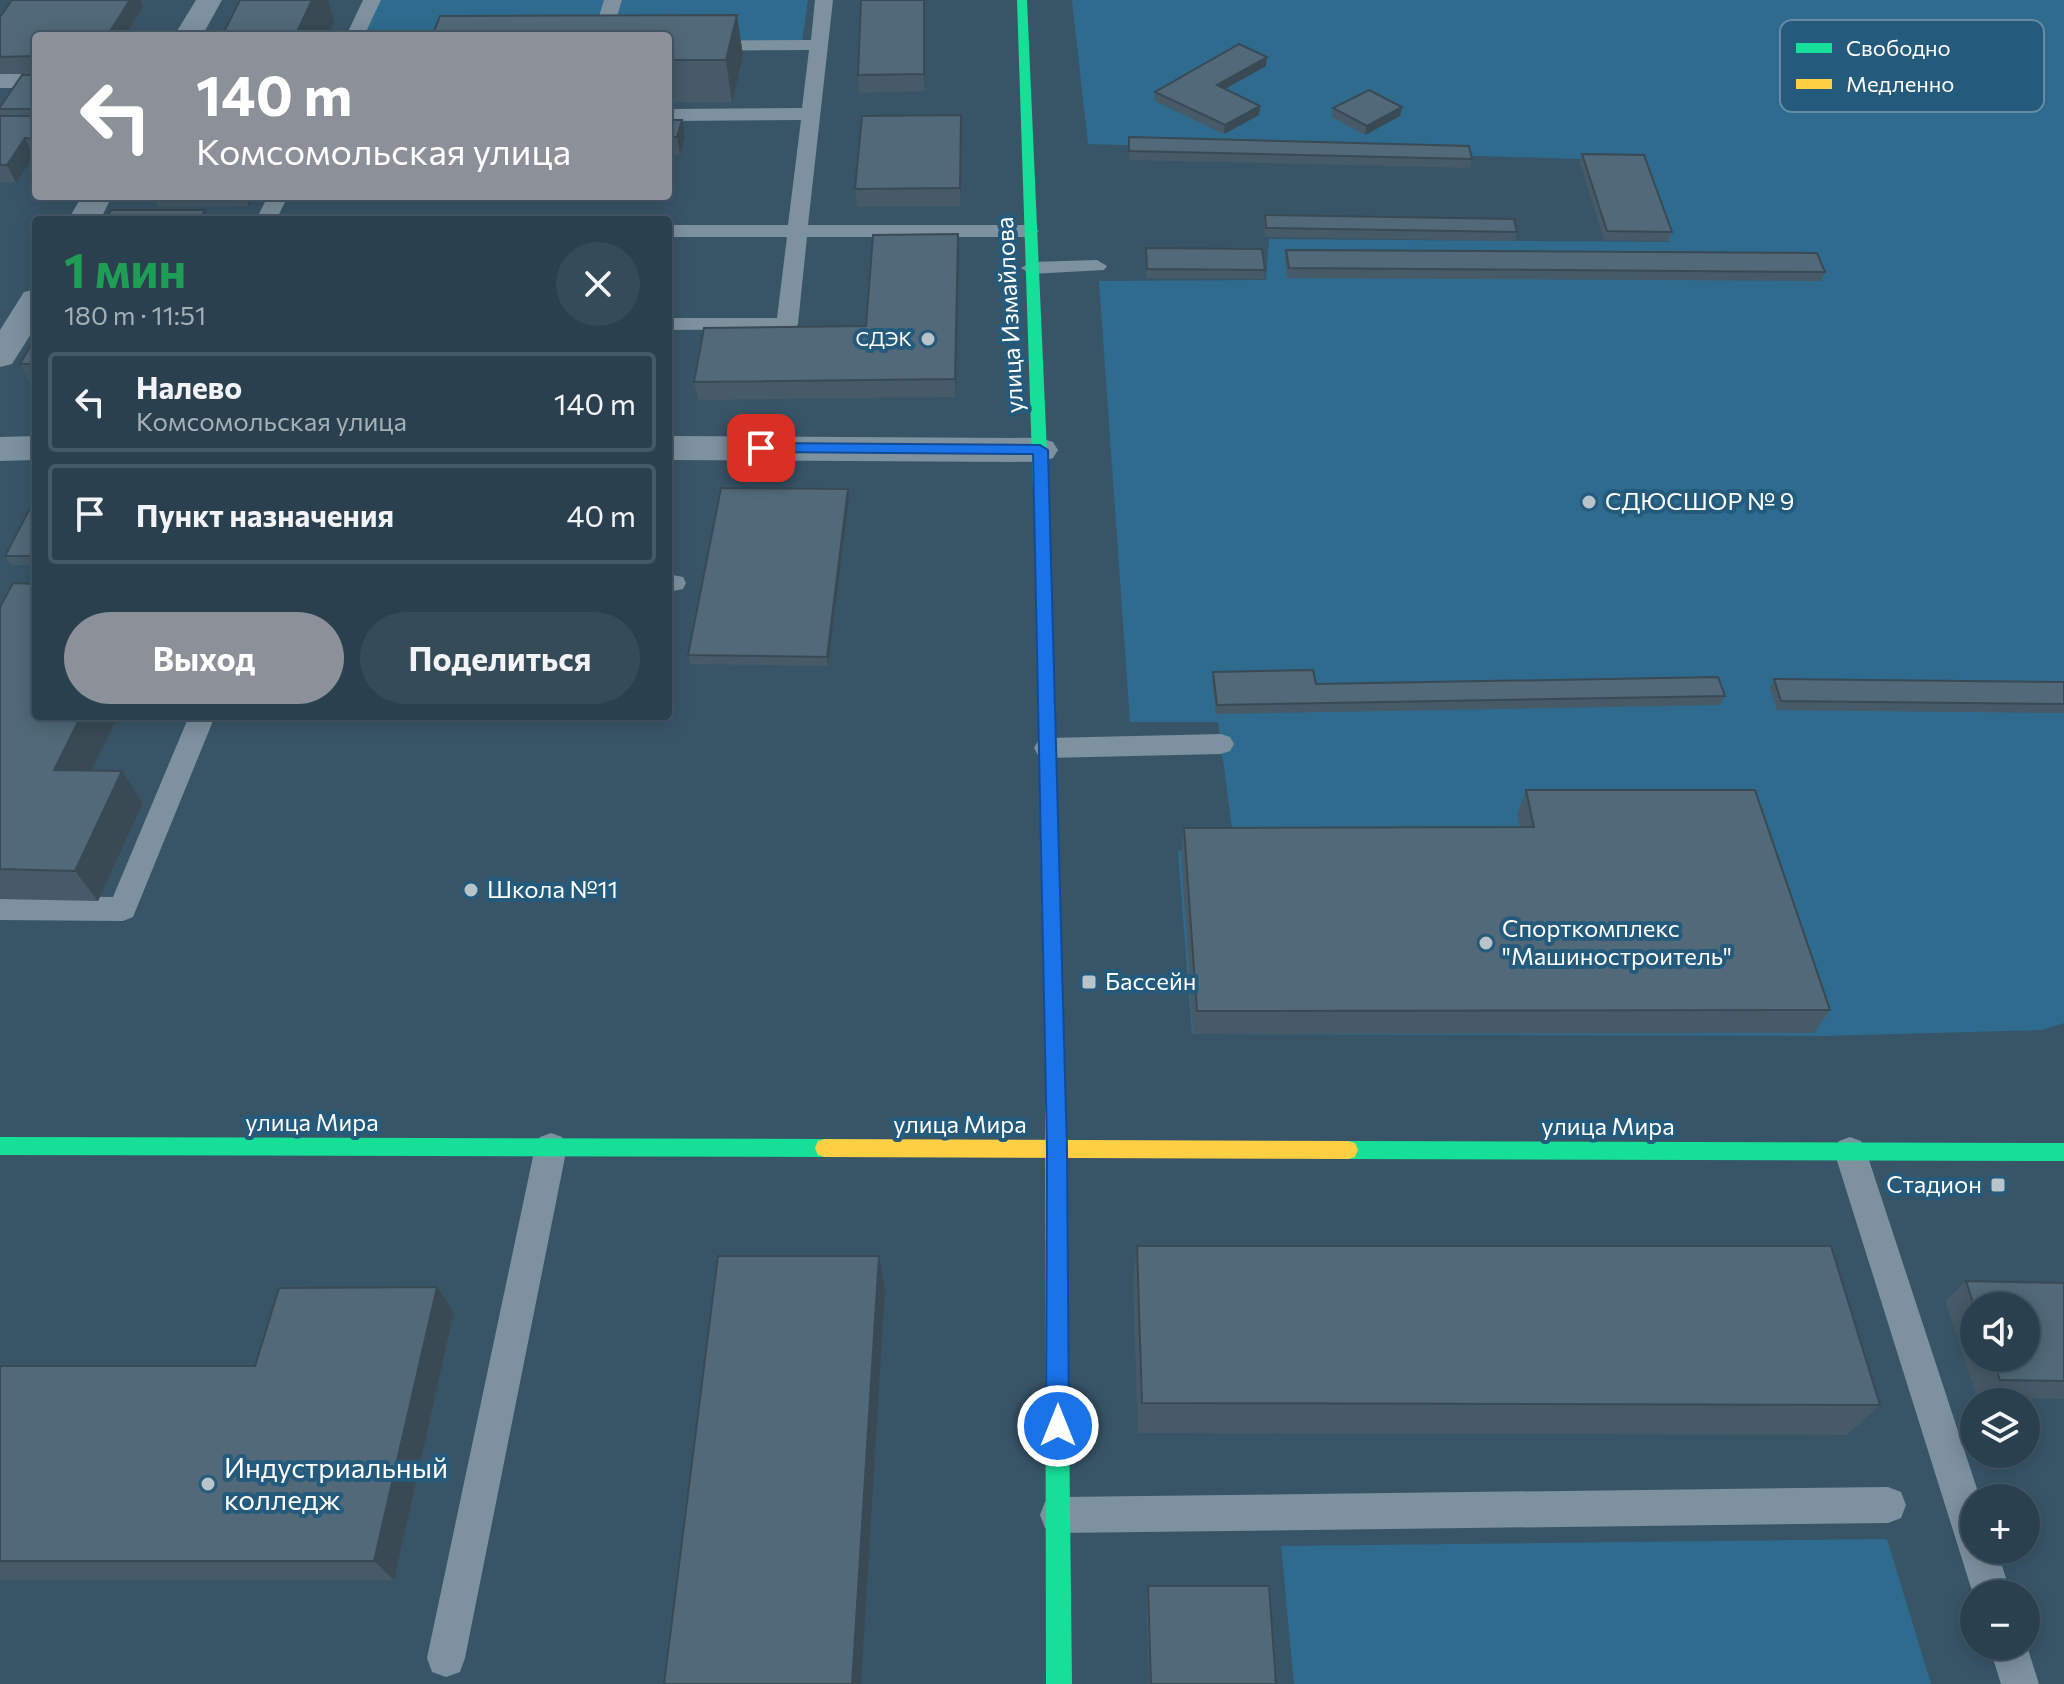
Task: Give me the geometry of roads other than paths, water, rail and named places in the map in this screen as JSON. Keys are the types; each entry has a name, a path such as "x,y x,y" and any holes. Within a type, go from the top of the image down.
{"street":[{"path":"190,32 209,0"},
{"name":"улица Измайлова","path":"1022,0 1040,450 1057,1149 1059,1684"},
{"path":"0,79 32,79"},
{"path":"0,357 32,305"},
{"path":"0,449 32,448"},
{"path":"672,448 1040,450"},
{"name":"улица Мира","path":"0,1146 2064,1152"}],"lane":[{"path":"357,32 372,0"},
{"path":"603,32 613,0"},
{"path":"672,324 787,324 824,0"},
{"path":"672,46 819,45"},
{"path":"672,115 811,114"},
{"path":"672,231 1029,231"},
{"path":"1031,268 1097,266"},
{"path":"0,908 123,909 200,720"},
{"path":"1047,748 1221,744"},
{"path":"446,1658 551,1147"},
{"path":"1850,1151 1960,1493"},
{"path":"1058,1515 1888,1505"},
{"path":"2012,1660 2020,1684"}],"place":[{"name":"СДЭК","path":"928,339"},
{"name":"СДЮСШОР № 9","path":"1589,502"},
{"name":"Школа №11","path":"471,890"},
{"name":"Спорткомплекс \"Машиностроитель\"","path":"1486,943"},
{"name":"Бассейн","path":"1089,982"},
{"name":"Стадион","path":"1998,1185"},
{"name":"Индустриальный колледж","path":"208,1484"}]}
